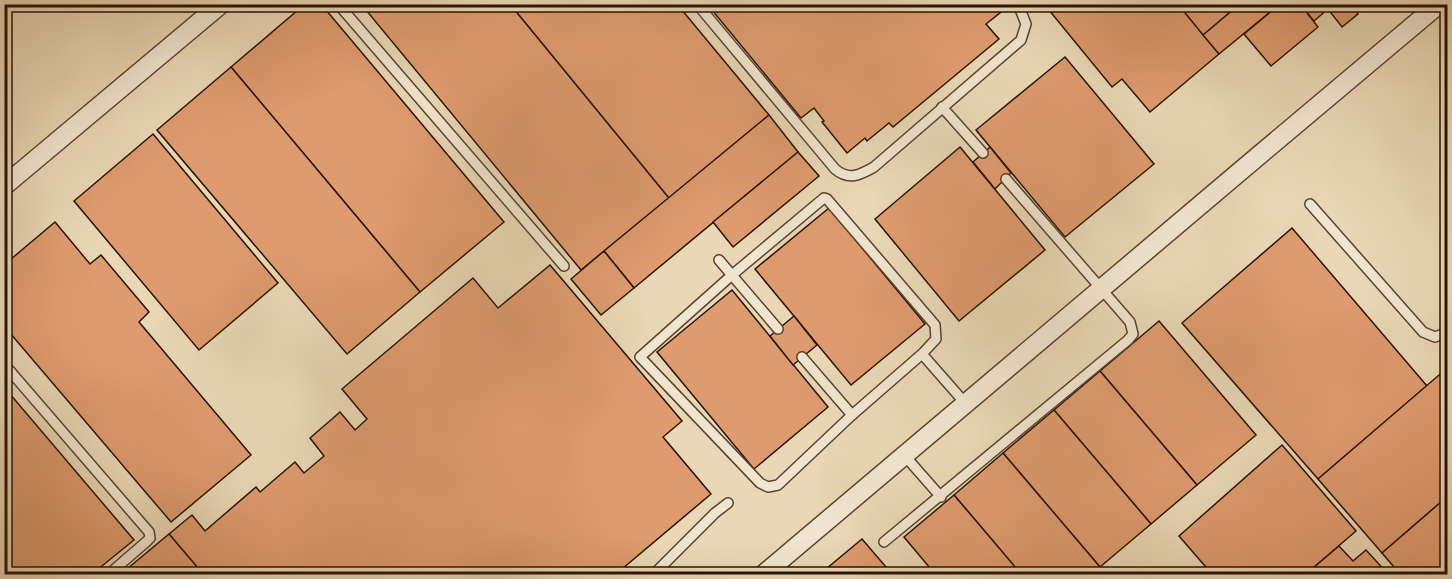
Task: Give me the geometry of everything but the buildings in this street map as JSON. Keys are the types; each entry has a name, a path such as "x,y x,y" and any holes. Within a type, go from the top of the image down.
{"street":[{"path":"4,186 221,4"},
{"path":"764,574 1439,4"}],"lane":[{"path":"338,4 564,266"},
{"path":"697,4 842,175 859,175 874,167 1021,40 1026,24 1018,4"},
{"path":"942,107 983,153"},
{"path":"884,542 941,497 1128,340 1133,333 1130,322 1006,179"},
{"path":"824,198 935,325 936,339 922,354 852,415 778,485 768,487 760,483 640,357 732,275 824,198"},
{"path":"1310,204 1423,332 1435,337 1448,332"},
{"path":"719,260 778,329"},
{"path":"922,354 965,403"},
{"path":"802,357 852,415"},
{"path":"4,364 149,532 150,538 109,574"},
{"path":"905,456 941,497"},
{"path":"654,574 728,503"}]}
